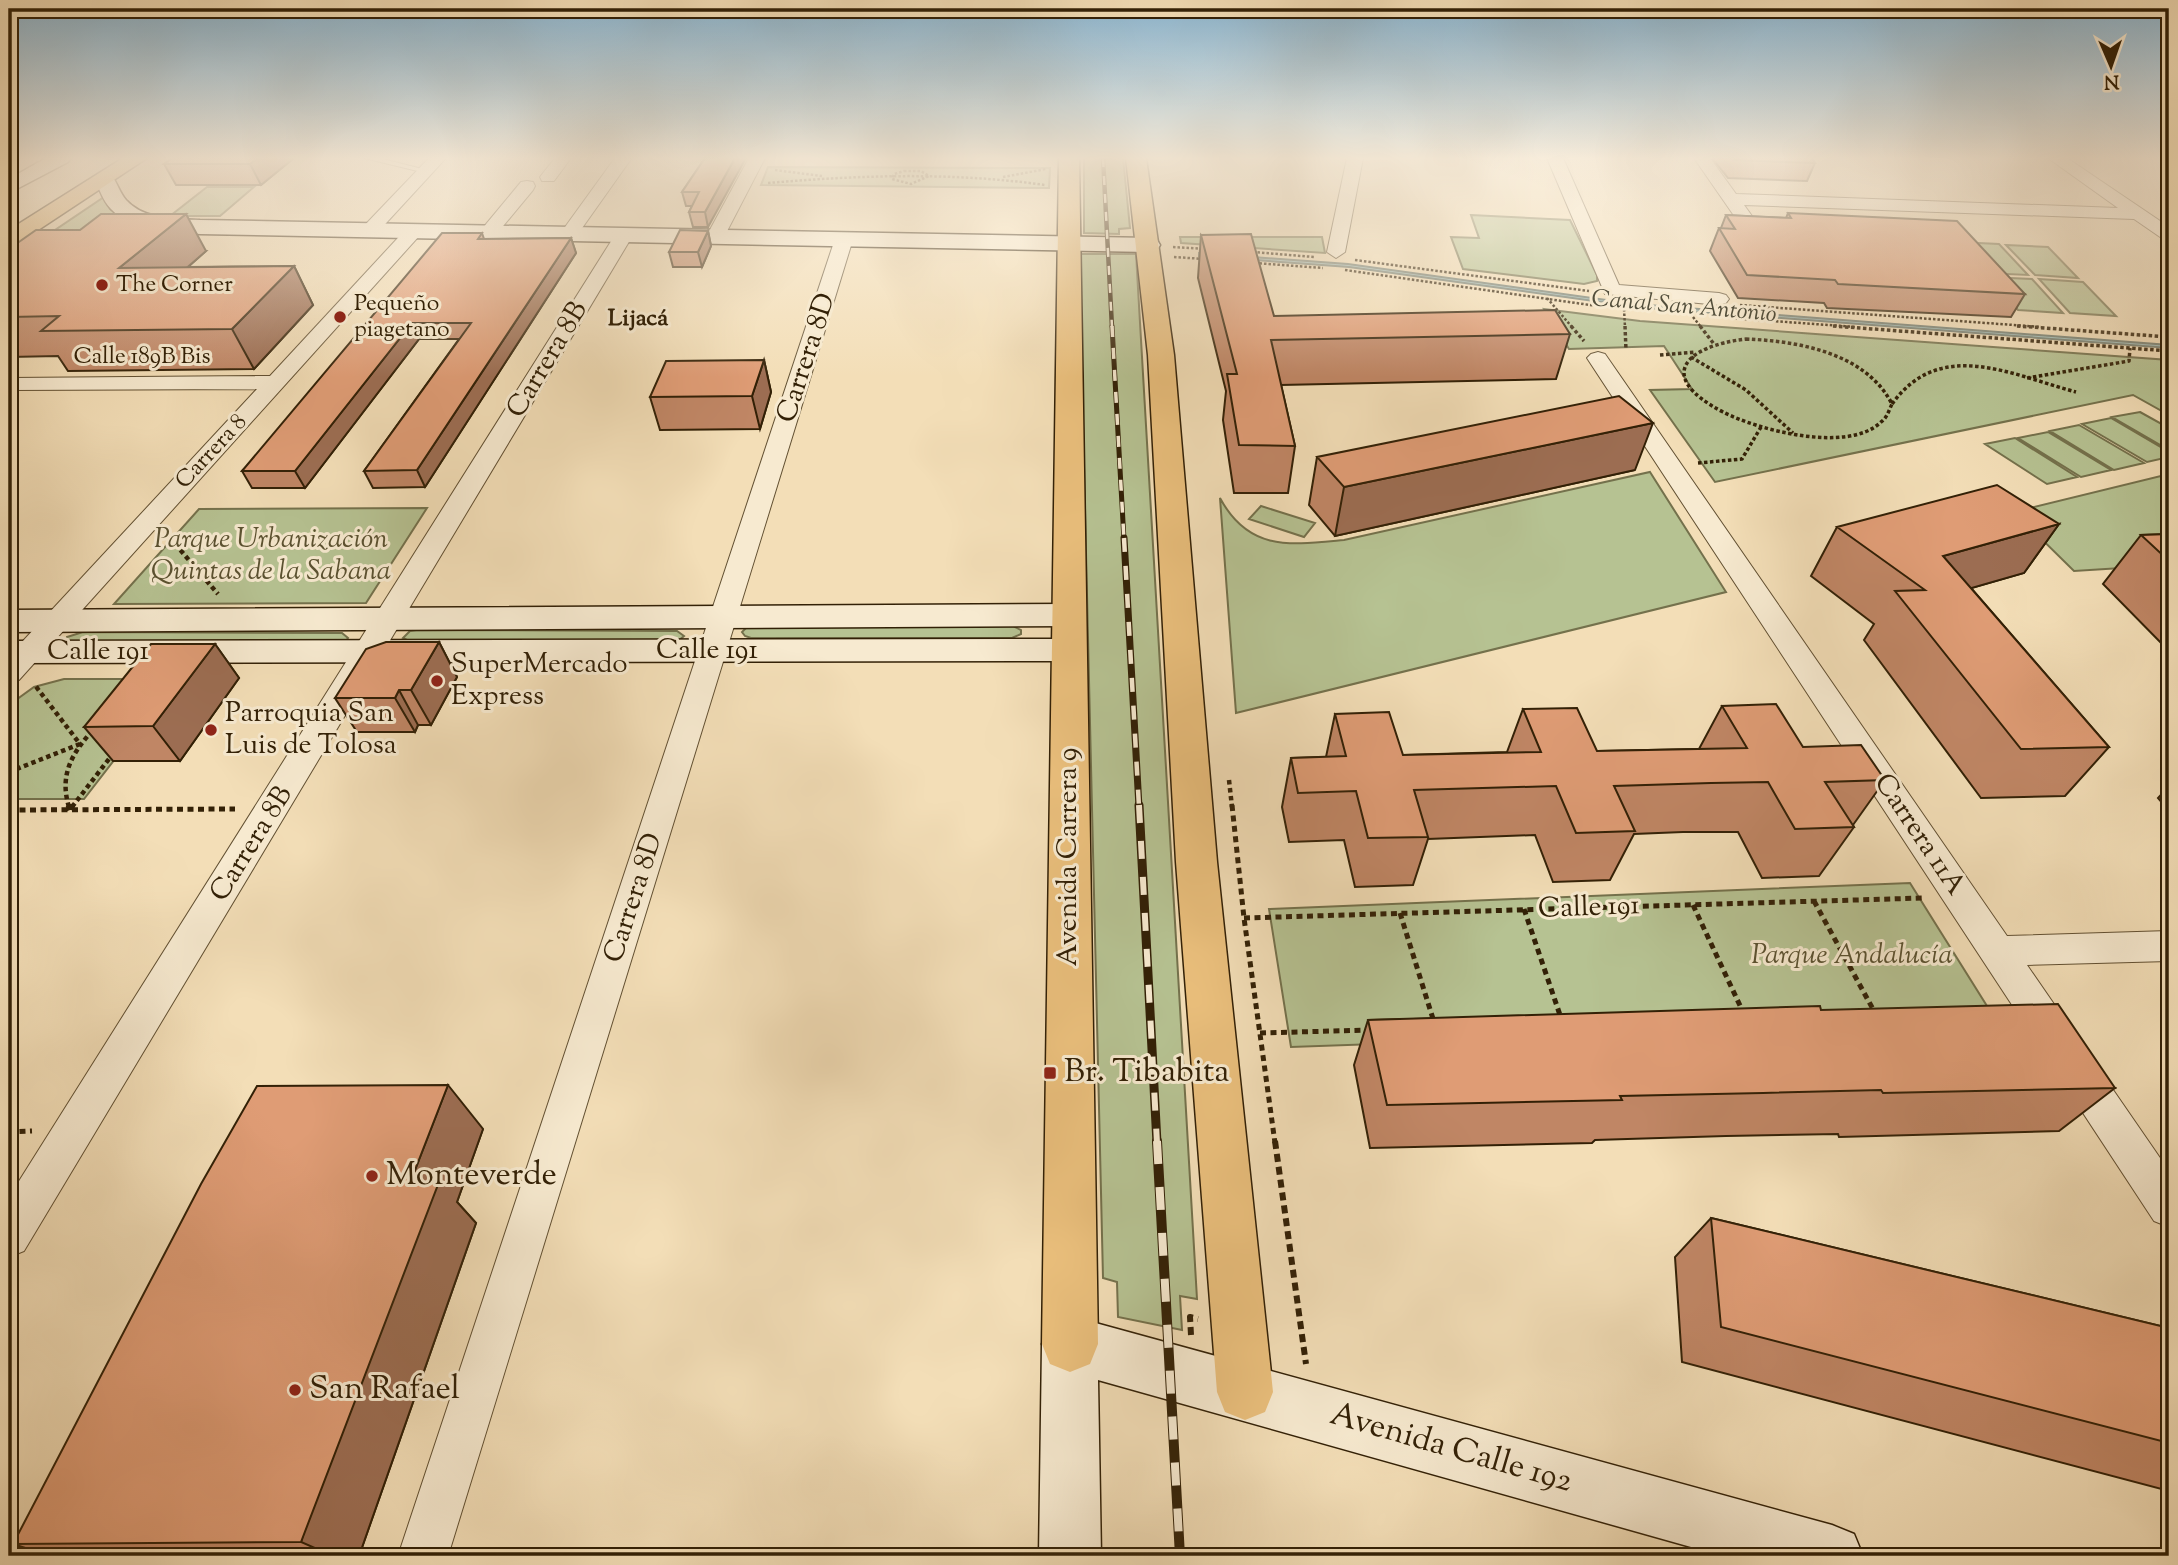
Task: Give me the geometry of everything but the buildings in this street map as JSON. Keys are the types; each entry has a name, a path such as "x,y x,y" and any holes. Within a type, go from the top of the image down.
{"main road":[{"name":"Avenida Carrera 9","path":"1067,231 1070,1344"},
{"path":"1158,231 1164,250 1164,403 1187,744 1245,1392"}],"street":[{"path":"132,237 173,231"},
{"name":"Carrera 8","path":"19,664 414,231"},
{"path":"415,231 1067,244 1164,250"},
{"path":"715,237 718,231"},
{"path":"1334,256 1339,231"},
{"path":"1581,231 1603,291 1726,301"},
{"name":"Carrera 8B","path":"9,1236 371,651 624,235"},
{"name":"Carrera 8D","path":"423,1556 844,239"},
{"name":"Carrera 11A","path":"1612,354 1641,434 1669,464 2169,1207"},
{"name":"Calle 189B Bis","path":"9,384 276,382"},
{"name":"Calle 191","path":"9,621 390,618 719,634"},
{"name":"Calle 191","path":"19,664 719,634 1068,632"},
{"path":"1997,951 2169,946"},
{"name":"Avenida Calle 192","path":"1070,1344 1832,1556"},
{"name":"Avenida Carrera 9","path":"1070,1344 1070,1556"}],"path":[{"path":"1164,250 1209,249"},
{"path":"1250,252 1334,256 1603,291"},
{"path":"1547,298 1612,354 1624,310"},
{"path":"1726,301 2169,337"},
{"path":"1691,315 1714,344"},
{"path":"1660,355 1696,351 1737,340 1764,341 1823,352 1871,375 1885,389 1892,404"},
{"path":"2023,379 2129,361 2130,348"},
{"path":"1696,351 1686,362 1685,375 1692,389 1720,410 1762,427 1794,434 1826,437 1854,434 1875,427 1888,417 1892,404 1929,370 1940,366 1978,368 2076,392"},
{"path":"1691,357 1751,392 1775,412 1794,434"},
{"path":"1669,464 1720,463 1742,459 1762,427"},
{"path":"163,531 222,598"},
{"path":"19,664 80,744"},
{"path":"70,810 64,794 63,779 80,744 100,722"},
{"path":"9,772 80,744"},
{"path":"70,810 119,746"},
{"path":"1227,768 1244,918 1312,1410"},
{"path":"9,810 244,809"},
{"name":"Calle 191","path":"1244,918 1934,898"},
{"path":"1814,901 1877,1015 1864,1015"},
{"path":"1693,905 1747,1019 1734,1019"},
{"path":"1524,909 1563,1024 1550,1024"},
{"path":"1401,913 1436,1028 1422,1028"},
{"path":"1260,1033 1382,1030"}],"green space":[{"path":"53,231 86,231 9,261"},
{"path":"1084,231 1119,231 1119,234"},
{"path":"1477,231 1575,231 1597,275 1597,281 1584,284 1463,269 1451,237 1479,238"},
{"path":"1180,237 1322,237 1325,253 1181,243"},
{"path":"1958,242 1999,244 2028,275 1984,273"},
{"path":"2006,245 2048,247 2078,278 2035,275"},
{"path":"1079,254 1136,254 1197,1299 1180,1296 1182,1330 1118,1317 1117,1282 1103,1278"},
{"path":"1988,277 2032,279 2063,313 2018,310"},
{"path":"2039,279 2083,282 2116,316 2070,313"},
{"path":"1544,309 1640,321 2169,360 2169,415 2133,395 1715,482 1650,390 1692,389 1664,346 1569,349"},
{"path":"2140,412 2169,428 2169,450 2112,417"},
{"path":"2111,418 2169,452 2169,457 2147,462 2082,424"},
{"path":"2079,425 2144,463 2114,470 2050,431"},
{"path":"2048,432 2111,470 2081,477 2018,438"},
{"path":"2015,438 2077,477 2047,484 1985,444"},
{"path":"1650,472 1726,592 1236,713 1220,498 1231,516 1258,536 1273,541 1306,543 1344,540"},
{"path":"2169,474 2169,565 2074,571 2014,512"},
{"path":"1261,506 1315,523 1304,537 1249,519"},
{"name":"Parque Urbanización Quintas de la Sabana","path":"427,508 366,603 114,604 199,509"},
{"path":"1013,626 1021,630 1021,634 1012,638 751,638 742,632 746,628 755,627"},
{"path":"410,631 677,631 684,636 677,642 411,642 403,638"},
{"path":"83,632 342,633 348,638 346,641 67,642 67,637"},
{"path":"64,679 177,679 84,799 9,799 9,705 34,687"},
{"name":"Parque Andalucía","path":"1910,883 1997,1022 1291,1047 1269,909"}],"water":[{"path":"1199,253 1348,264 1635,304 2169,345 2169,348 1637,307 1349,267 1199,256"}],"railway":[{"path":"1107,231 1112,327"},
{"path":"1112,326 1124,540"},
{"path":"1124,538 1139,807"},
{"path":"1139,805 1157,1143"},
{"path":"1157,1141 1180,1556"}],"place":[{"name":"The Corner","path":"102,285"},
{"name":"Pequeño piagetano","path":"340,317"},
{"name":"SuperMercado Express","path":"437,681"},
{"name":"Parroquia San Luis de Tolosa","path":"211,730"},
{"name":"Br. Tibabita","path":"1050,1073"},
{"name":"Monteverde","path":"372,1176"},
{"name":"San Rafael","path":"295,1390"}],"district":[{"name":"Lijacá","path":"638,319"}],"water label":[{"name":"Canal San Antonio","path":"1684,307"}]}
